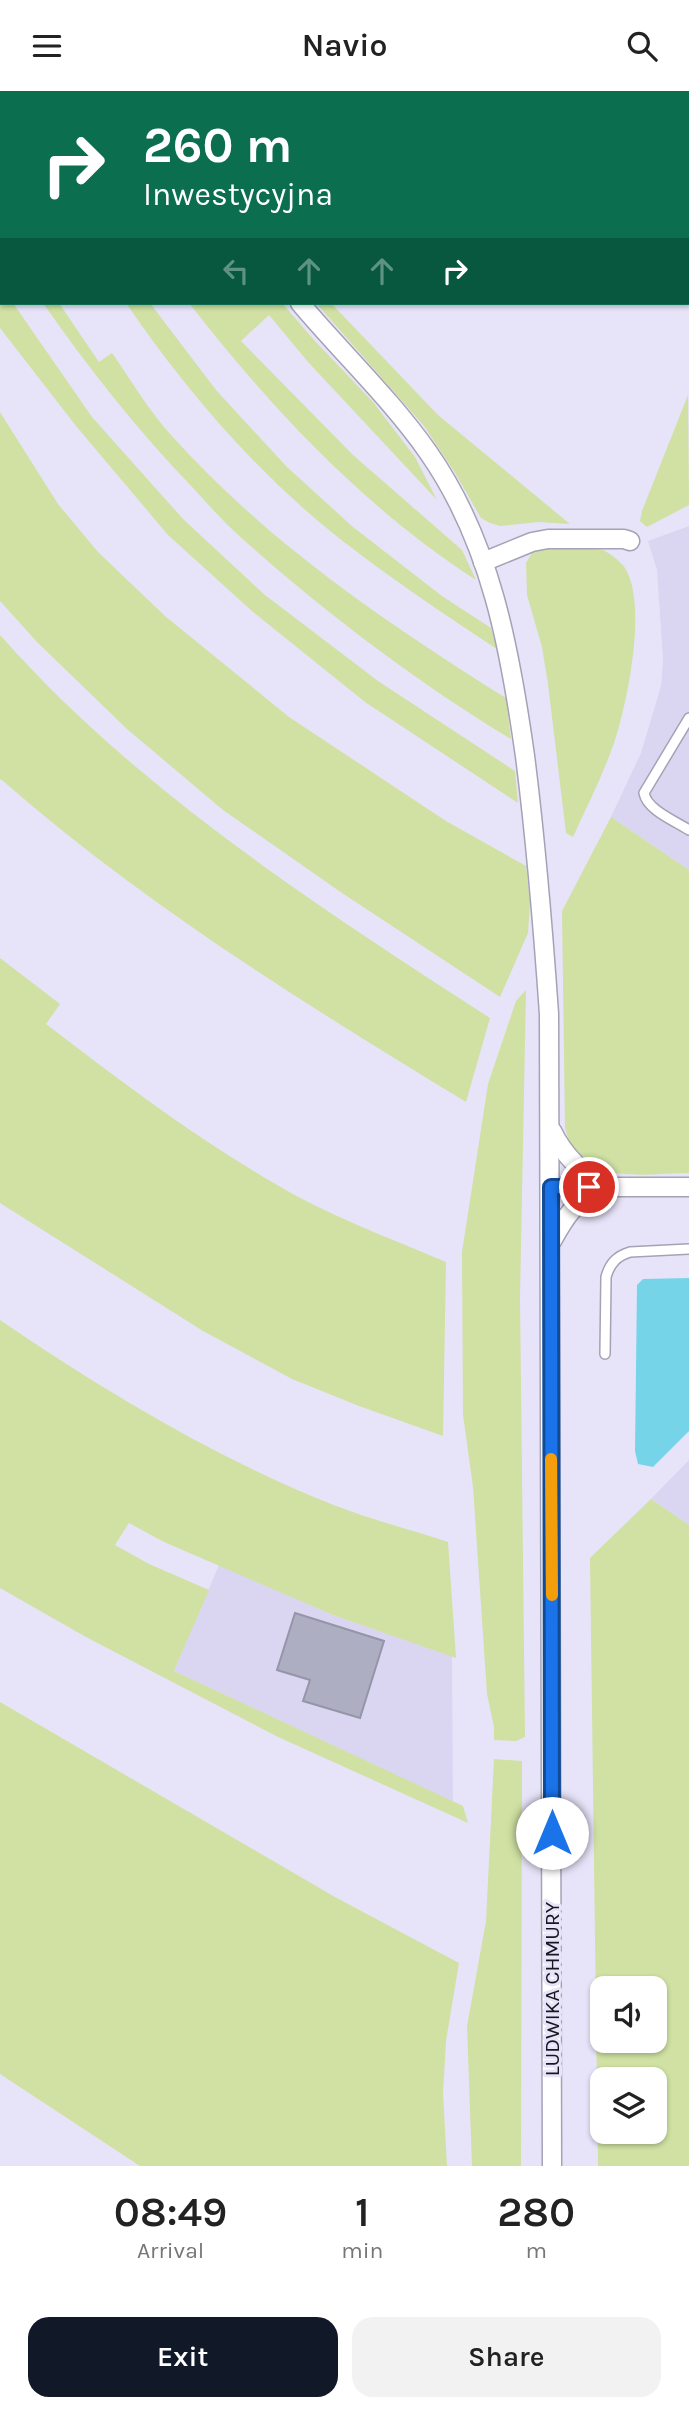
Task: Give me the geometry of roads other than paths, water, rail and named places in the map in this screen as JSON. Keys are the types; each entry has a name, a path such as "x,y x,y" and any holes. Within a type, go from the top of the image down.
{"street":[{"name":"LUDWIKA CHMURY","path":"302,305 428,452 460,508 500,611 515,681 536,844 549,1014 552,2166"},
{"path":"483,562 519,546 548,539 630,541"},
{"path":"551,1129 558,1143 578,1167 592,1179 608,1187"},
{"path":"551,1187 689,1187"},
{"path":"551,1243 566,1217 579,1202 608,1187"}],"lane":[{"path":"689,718 644,793 644,798 651,806 689,830"},
{"path":"605,1354 606,1277 611,1265 622,1254 631,1252 689,1249"}],"water":[{"path":"689,1278 689,1431 653,1467 638,1464 635,1451 637,1285 643,1279"}]}
